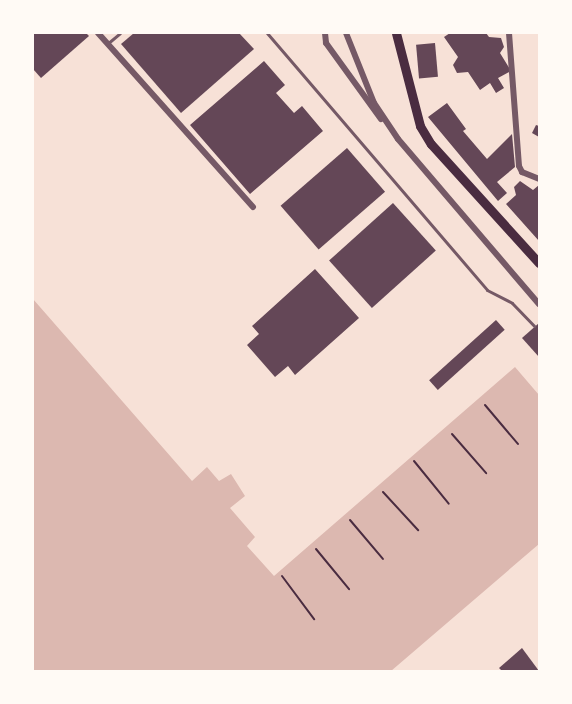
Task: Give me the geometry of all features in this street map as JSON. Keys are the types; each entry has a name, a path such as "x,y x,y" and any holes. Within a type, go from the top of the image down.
{"main road":[{"path":"396,33 420,126 431,144 539,263"}],"street":[{"path":"98,33 253,207"},
{"path":"325,33 326,43 362,97 539,304"},
{"path":"346,33 374,103 398,139"},
{"path":"510,33 519,166 539,179"}],"lane":[{"path":"107,44 120,33"},
{"path":"267,33 487,290 512,303 534,326"}],"path":[{"path":"485,405 518,444"},
{"path":"452,434 486,473"},
{"path":"414,461 449,504"},
{"path":"383,492 418,530"},
{"path":"350,520 383,559"},
{"path":"316,549 350,589"},
{"path":"282,576 314,620"}],"shaded area":[{"path":"33,299 192,481 207,467 219,481 231,474 245,496 230,508 255,537 247,546 274,576 515,367 539,395 539,544 391,671 33,671"}],"building":[{"path":"33,33 86,33 89,36 41,78 33,69"},
{"path":"134,33 239,33 254,49 181,113 121,44"},
{"path":"450,33 486,33 489,37 501,38 504,47 500,53 511,71 498,78 504,88 496,93 490,83 480,90 468,72 457,73 453,65 458,57 444,37"},
{"path":"435,43 438,77 419,79 416,45"},
{"path":"264,61 285,85 276,93 294,113 302,106 323,131 250,194 190,125"},
{"path":"447,103 466,129 463,131 487,159 512,134 515,167 497,182 507,193 498,201 428,117"},
{"path":"536,125 539,126 539,137 532,133"},
{"path":"347,148 385,192 319,250 281,206"},
{"path":"520,181 533,190 539,185 539,241 506,204 516,195 514,187"},
{"path":"393,203 436,251 372,308 329,261"},
{"path":"315,269 359,318 295,375 288,366 275,377 247,345 259,334 252,326"},
{"path":"496,320 505,330 438,390 429,380"},
{"path":"539,323 539,357 522,338"},
{"path":"522,648 539,671 502,671 499,668"}]}
